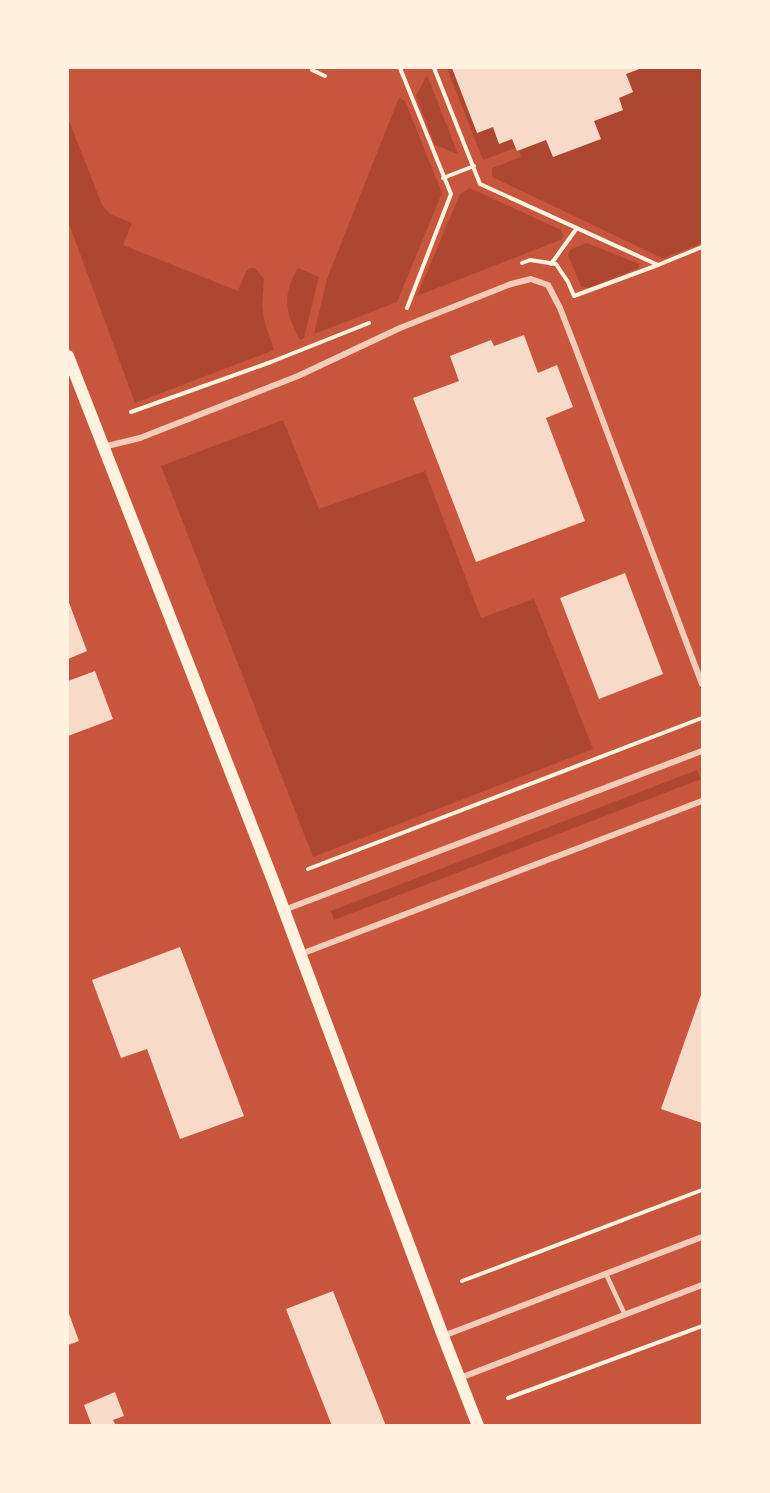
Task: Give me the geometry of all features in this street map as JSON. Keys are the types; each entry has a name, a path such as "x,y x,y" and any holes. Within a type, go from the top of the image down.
{"main road":[{"path":"68,356 301,954 478,1425"}],"street":[{"path":"103,447 140,438 298,376 400,328 511,284 531,279 548,285 578,352 702,684"},
{"path":"284,910 702,751"},
{"path":"301,954 702,801"},
{"path":"443,1336 702,1237"},
{"path":"460,1378 702,1285"}],"lane":[{"path":"606,1274 625,1315"}],"path":[{"path":"397,312 408,308 451,194 400,68"},
{"path":"434,68 480,184 658,264 702,248"},
{"path":"312,70 325,76"},
{"path":"443,178 474,166"},
{"path":"551,264 578,228"},
{"path":"131,412 271,362 377,320"},
{"path":"308,869 702,718"},
{"path":"462,1281 702,1191"},
{"path":"508,1398 702,1326"}],"shaded area":[{"path":"447,68 452,68 477,133 493,127 499,144 512,139 515,148 483,160"},
{"path":"639,68 702,68 702,243 662,258 492,177 492,168 521,157 519,150 546,140 553,157 600,139 594,121 623,110 619,98 633,92 626,74"},
{"path":"427,75 458,154 435,145 416,96"},
{"path":"400,98 405,101 442,193 397,302 314,334 327,279"},
{"path":"68,118 102,205 110,214 132,223 123,245 238,291 246,271 255,268 264,279 262,307 274,350 135,403 68,221"},
{"path":"470,188 561,230 563,237 417,296 460,194"},
{"path":"587,243 639,264 639,268 588,288 581,286 568,255 571,249"},
{"path":"298,268 319,277 304,338 300,340 291,321 287,304 289,286"},
{"path":"283,420 319,509 425,471 481,618 534,599 593,749 313,857 161,466"},
{"path":"697,770 701,779 334,920 331,911"}],"building":[{"path":"452,68 642,68 626,74 633,92 619,98 623,110 594,121 601,139 553,157 546,140 517,151 512,139 499,144 493,127 477,133"},
{"path":"524,335 538,373 557,365 573,407 546,418 585,521 476,562 413,398 459,381 450,356 491,340 494,346"},
{"path":"625,573 663,674 599,699 560,598"},
{"path":"68,600 87,651 68,659"},
{"path":"95,671 113,719 68,736 68,681"},
{"path":"180,947 244,1116 180,1139 147,1049 121,1058 92,980"},
{"path":"702,992 702,1123 661,1109"},
{"path":"333,1291 386,1426 332,1426 286,1309"},
{"path":"68,1311 79,1341 68,1345"},
{"path":"115,1392 124,1416 113,1420 116,1426 92,1426 84,1405"}]}
